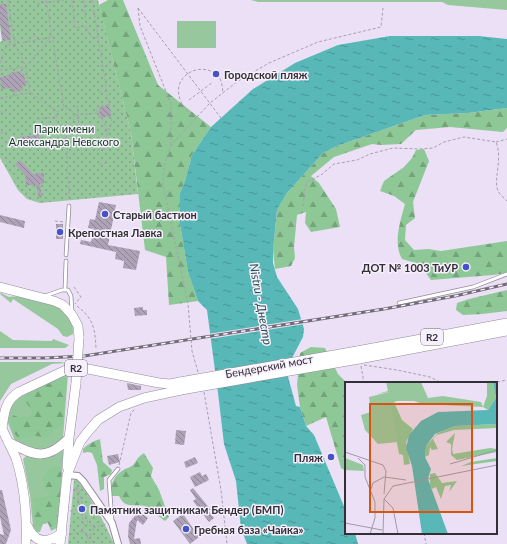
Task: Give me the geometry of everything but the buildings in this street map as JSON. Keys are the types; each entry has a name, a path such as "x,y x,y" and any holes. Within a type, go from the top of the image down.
{"main road":[{"path":"0,287 54,301 63,305 72,315"},
{"name":"R2","path":"72,315 78,326 79,338 76,383 69,438 61,538 55,538 50,541 38,540 30,533 27,524 24,493 16,458 1,426 6,407 12,396 68,369 78,368 181,386"},
{"name":"R2","path":"358,355 507,323"},
{"name":"R2","path":"358,355 507,331"},
{"name":"Бендерский мост","path":"181,386 358,355"},
{"name":"R2","path":"67,475 80,442 98,420 113,410 135,400 181,386"},
{"path":"8,442 28,452 44,454 61,446 69,438"},
{"path":"26,544 27,524"}],"street":[{"path":"67,475 78,476 112,523 118,544"}],"lane":[{"path":"66,255 69,206"},
{"path":"65,289 66,261"},
{"path":"399,303 472,286 507,274"},
{"path":"42,297 65,289"},
{"path":"65,289 68,290 71,296 72,315"},
{"path":"112,523 109,480 118,469"}],"path":[{"path":"8,0 15,44 26,67 30,93"},
{"path":"46,0 51,37 64,107"},
{"path":"37,4 64,0"},
{"path":"72,0 75,28 86,26"},
{"path":"84,0 88,33 91,36 98,38"},
{"path":"92,0 112,123 106,138 106,147"},
{"path":"200,378 192,351 188,304 163,184 164,167 171,145 171,104 140,26 138,8 221,118"},
{"path":"171,145 210,103 238,81 269,63 318,42 381,27 383,8"},
{"path":"34,34 35,40"},
{"path":"0,63 7,45 51,37"},
{"path":"0,70 26,67 51,37"},
{"path":"100,66 108,65"},
{"path":"196,118 185,110 178,93 178,87 182,78 194,70 211,71 222,83 223,93"},
{"path":"188,100 212,82"},
{"path":"100,92 107,91"},
{"path":"0,98 30,93 58,111"},
{"path":"77,105 79,125"},
{"path":"108,131 102,119 98,118 97,106 110,105"},
{"path":"64,107 70,108 75,115 72,124 66,126 60,125 56,117 58,111 64,107"},
{"path":"0,112 6,112"},
{"path":"75,115 97,113"},
{"path":"37,120 56,117"},
{"path":"66,126 69,202"},
{"path":"104,132 108,131"},
{"path":"0,133 8,132"},
{"path":"303,206 307,182 321,175 334,164 357,160 370,154 393,148 433,148 444,142 464,137 496,142 507,139"},
{"path":"496,142 499,150 497,180 498,190 507,201"},
{"path":"97,150 106,149"},
{"path":"99,164 108,163"},
{"path":"55,221 69,223"},
{"path":"74,287 81,297 74,304 82,310 94,327 96,348"},
{"path":"364,382 360,361 365,366 397,370 430,377 438,382"},
{"path":"497,382 507,380"},
{"path":"203,391 221,490 227,544"},
{"path":"118,469 131,413 138,406"},
{"path":"82,531 84,525 76,488 78,488 88,524 93,528"},
{"path":"64,512 84,509"},
{"path":"93,528 112,523"},
{"path":"84,525 88,524"},
{"path":"93,528 90,535 93,544"},
{"path":"61,538 82,531"},
{"path":"82,531 87,535 90,544"},
{"path":"424,534 426,544"}],"green space":[{"name":"Парк имени Александра Невского","path":"0,0 98,0 131,133 138,194 40,203 27,199 18,190 0,158 0,42 2,41 0,26"},
{"path":"108,0 123,0 158,85 211,127 192,155 180,193 180,224 188,272 198,301 169,305 166,257 145,250 131,133 99,5"},
{"path":"251,0 507,0 507,10 448,5 442,2 258,2"},
{"path":"177,21 216,21 216,48 177,48"},
{"path":"507,108 507,128 503,132 450,127 416,130 401,144 372,144 334,157 311,176 319,183 336,209 340,227 311,232 305,223 306,212 297,215 294,247 295,258 291,266 275,269 273,250 277,210 287,193 323,153 337,146 425,115 468,113"},
{"path":"424,149 429,161 413,202 415,218 406,225 405,240 414,250 428,249 441,251 507,241 507,273 431,280 419,264 402,259 399,253 398,232 405,204 394,196 380,191 384,181 404,167 412,158 416,150"},
{"path":"507,290 507,311 463,315 456,310 457,303"},
{"path":"1,293 9,297 39,300 57,307 65,313 71,321 73,326 73,334 67,337 63,336 58,329 13,299 11,303 0,294"},
{"path":"0,331 13,340 52,341 53,339 69,345 65,348 0,348"},
{"path":"311,347 325,348 338,374 346,382 345,470 341,468 326,417 306,426 300,407 297,385 300,353"},
{"path":"0,362 67,363 52,364 11,384 0,401"},
{"path":"65,374 68,374 62,442 40,452 15,441 6,418 13,400"},
{"path":"65,377 67,382 62,425 47,438 35,436 27,438 18,437 12,428 10,417 13,415 18,417 28,417 32,413 24,396"},
{"path":"100,439 103,462 112,470 111,474 104,477 104,489 100,491 97,465 92,453 83,453 83,449"},
{"path":"62,451 63,455 58,526 51,531 48,523 43,524 40,532 37,532 33,527 30,495 23,459 27,455 49,457"},
{"path":"144,453 153,468 151,476 159,490 169,517 165,521 147,507 128,505 122,501 119,496 111,496 111,488 115,477 121,471 132,466"},
{"path":"59,466 62,470 59,521 50,527 48,523 43,524 41,527 36,526 33,510 34,499 47,496 50,493 44,489 43,478 49,469"},
{"path":"75,479 93,503 114,544 68,544"}],"water":[{"name":"Nistru - Днестр","path":"390,36 479,36 507,39 507,108 468,113 425,115 337,146 323,153 287,193 277,210 273,263 277,277 298,309 304,329 303,337 293,356 287,373 296,406 300,407 306,426 314,435 345,509 345,534 355,534 358,544 247,544 241,528 236,481 224,444 207,310 198,301 188,272 180,224 180,193 192,155 211,127 253,89 295,63 338,45"}],"pier":[{"path":"303,319 305,324 209,339 208,334"}],"railway":[{"path":"0,358 84,356 384,309 455,296 507,284"}],"place":[{"name":"Городской пляж","path":"216,74"},
{"name":"Старый бастион","path":"105,214"},
{"name":"Крепостная Лавка","path":"60,232"},
{"name":"ДОТ № 1003 ТиУР","path":"466,267"},
{"name":"Пляж","path":"331,457"},
{"name":"Памятник защитникам Бендер (БМП)","path":"82,509"},
{"name":"Гребная база «Чайка»","path":"186,529"}]}
